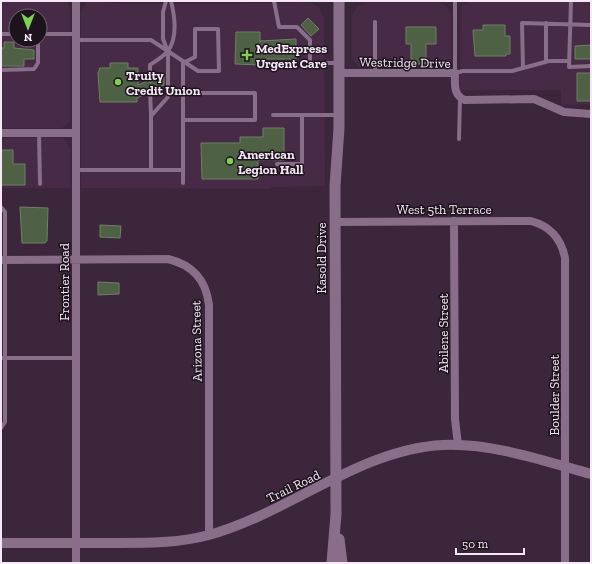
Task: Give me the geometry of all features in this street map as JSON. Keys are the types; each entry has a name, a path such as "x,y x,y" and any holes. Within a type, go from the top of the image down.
{"main road":[{"name":"Kasold Drive","path":"332,563 336,514 335,222 339,115 339,1"},
{"name":"Kasold Drive","path":"336,514 342,563"}],"street":[{"name":"Frontier Road","path":"76,1 76,563"},
{"name":"Westridge Drive","path":"339,68 375,73 455,73 455,91 460,98"},
{"path":"460,98 465,100 534,99 564,112 591,114"},
{"path":"1,133 76,133"},
{"name":"Abilene Street","path":"454,221 455,419 458,445"},
{"name":"West 5th Terrace","path":"335,222 531,221 540,224 551,231"},
{"name":"Boulder Street","path":"551,231 559,240 565,258 565,563"},
{"name":"Arizona Street","path":"3,260 168,259 177,261 191,268 198,274 204,284 209,306 209,535"},
{"name":"Trail Road","path":"1,543 161,543 209,535 247,522 396,452 420,447 458,445 484,448 591,474"}],"lane":[{"path":"151,116 168,97 168,52 163,39 163,12 166,1"},
{"path":"150,80 150,65 168,52 174,39 174,14 171,1"},
{"path":"274,1 278,26 297,27 310,40 310,63 339,68"},
{"path":"455,1 455,73 463,71 512,71 546,61 569,61"},
{"path":"571,1 569,67 591,66"},
{"path":"375,22 375,73"},
{"path":"522,68 522,23 591,25"},
{"path":"546,23 546,61"},
{"path":"48,35 151,40 183,63 198,71 219,71 218,29 195,29 195,58 183,63"},
{"path":"1,70 34,69 38,63 38,48"},
{"path":"183,63 183,183"},
{"path":"150,91 151,170"},
{"path":"183,93 255,93 255,120 183,120"},
{"path":"460,98 460,139"},
{"path":"273,115 339,115"},
{"path":"277,164 302,164 302,115"},
{"path":"39,133 40,184"},
{"path":"76,170 183,170"},
{"path":"1,207 5,212 3,260 3,358 5,422 1,428"},
{"path":"3,358 76,358"}],"shaded area":[{"path":"1,1 67,1 70,9 70,119 69,123 62,128 1,128"},
{"path":"87,1 127,4 310,3 319,7 324,18 325,186 272,187 270,189 81,188 81,11"},
{"path":"591,1 591,104 561,105 561,90 460,90 461,9 463,5 469,2"},
{"path":"364,3 441,3 447,6 451,14 451,59 448,64 438,68 358,67 352,59 352,16 357,6"},
{"path":"1,138 63,138 66,140 70,148 70,188 1,188"}],"building":[{"path":"308,18 319,29 311,36 301,25"},
{"path":"483,25 505,25 505,36 510,36 510,54 506,54 506,56 475,56 473,30 483,30"},
{"path":"406,27 436,27 436,44 426,44 426,64 411,64 411,44 406,44"},
{"path":"236,32 260,32 260,41 296,39 296,59 260,59 260,65 235,64"},
{"path":"4,42 8,42 8,48 34,50 34,59 24,59 24,66 1,66 1,48 4,48"},
{"path":"591,45 591,59 575,59 575,46"},
{"name":"Truity Credit Union","path":"110,63 128,63 128,68 138,68 138,85 147,81 151,83 154,78 164,73 164,85 153,90 148,88 147,93 137,98 137,102 100,102 98,73 100,68 110,68"},
{"path":"577,73 591,73 591,101 577,101"},
{"name":"American Legion Hall","path":"263,128 284,128 284,160 258,160 258,179 202,179 201,143 240,143 240,137 263,137"},
{"path":"1,150 13,150 13,164 25,164 25,185 1,185"},
{"path":"20,207 48,208 47,241 45,243 22,243"},
{"path":"100,225 121,226 120,238 100,237"},
{"path":"98,282 119,283 119,294 98,295"}],"place":[{"name":"MedExpress Urgent Care","path":"247,55"},
{"name":"Truity Credit Union","path":"118,82"},
{"name":"American Legion Hall","path":"230,161"}]}
